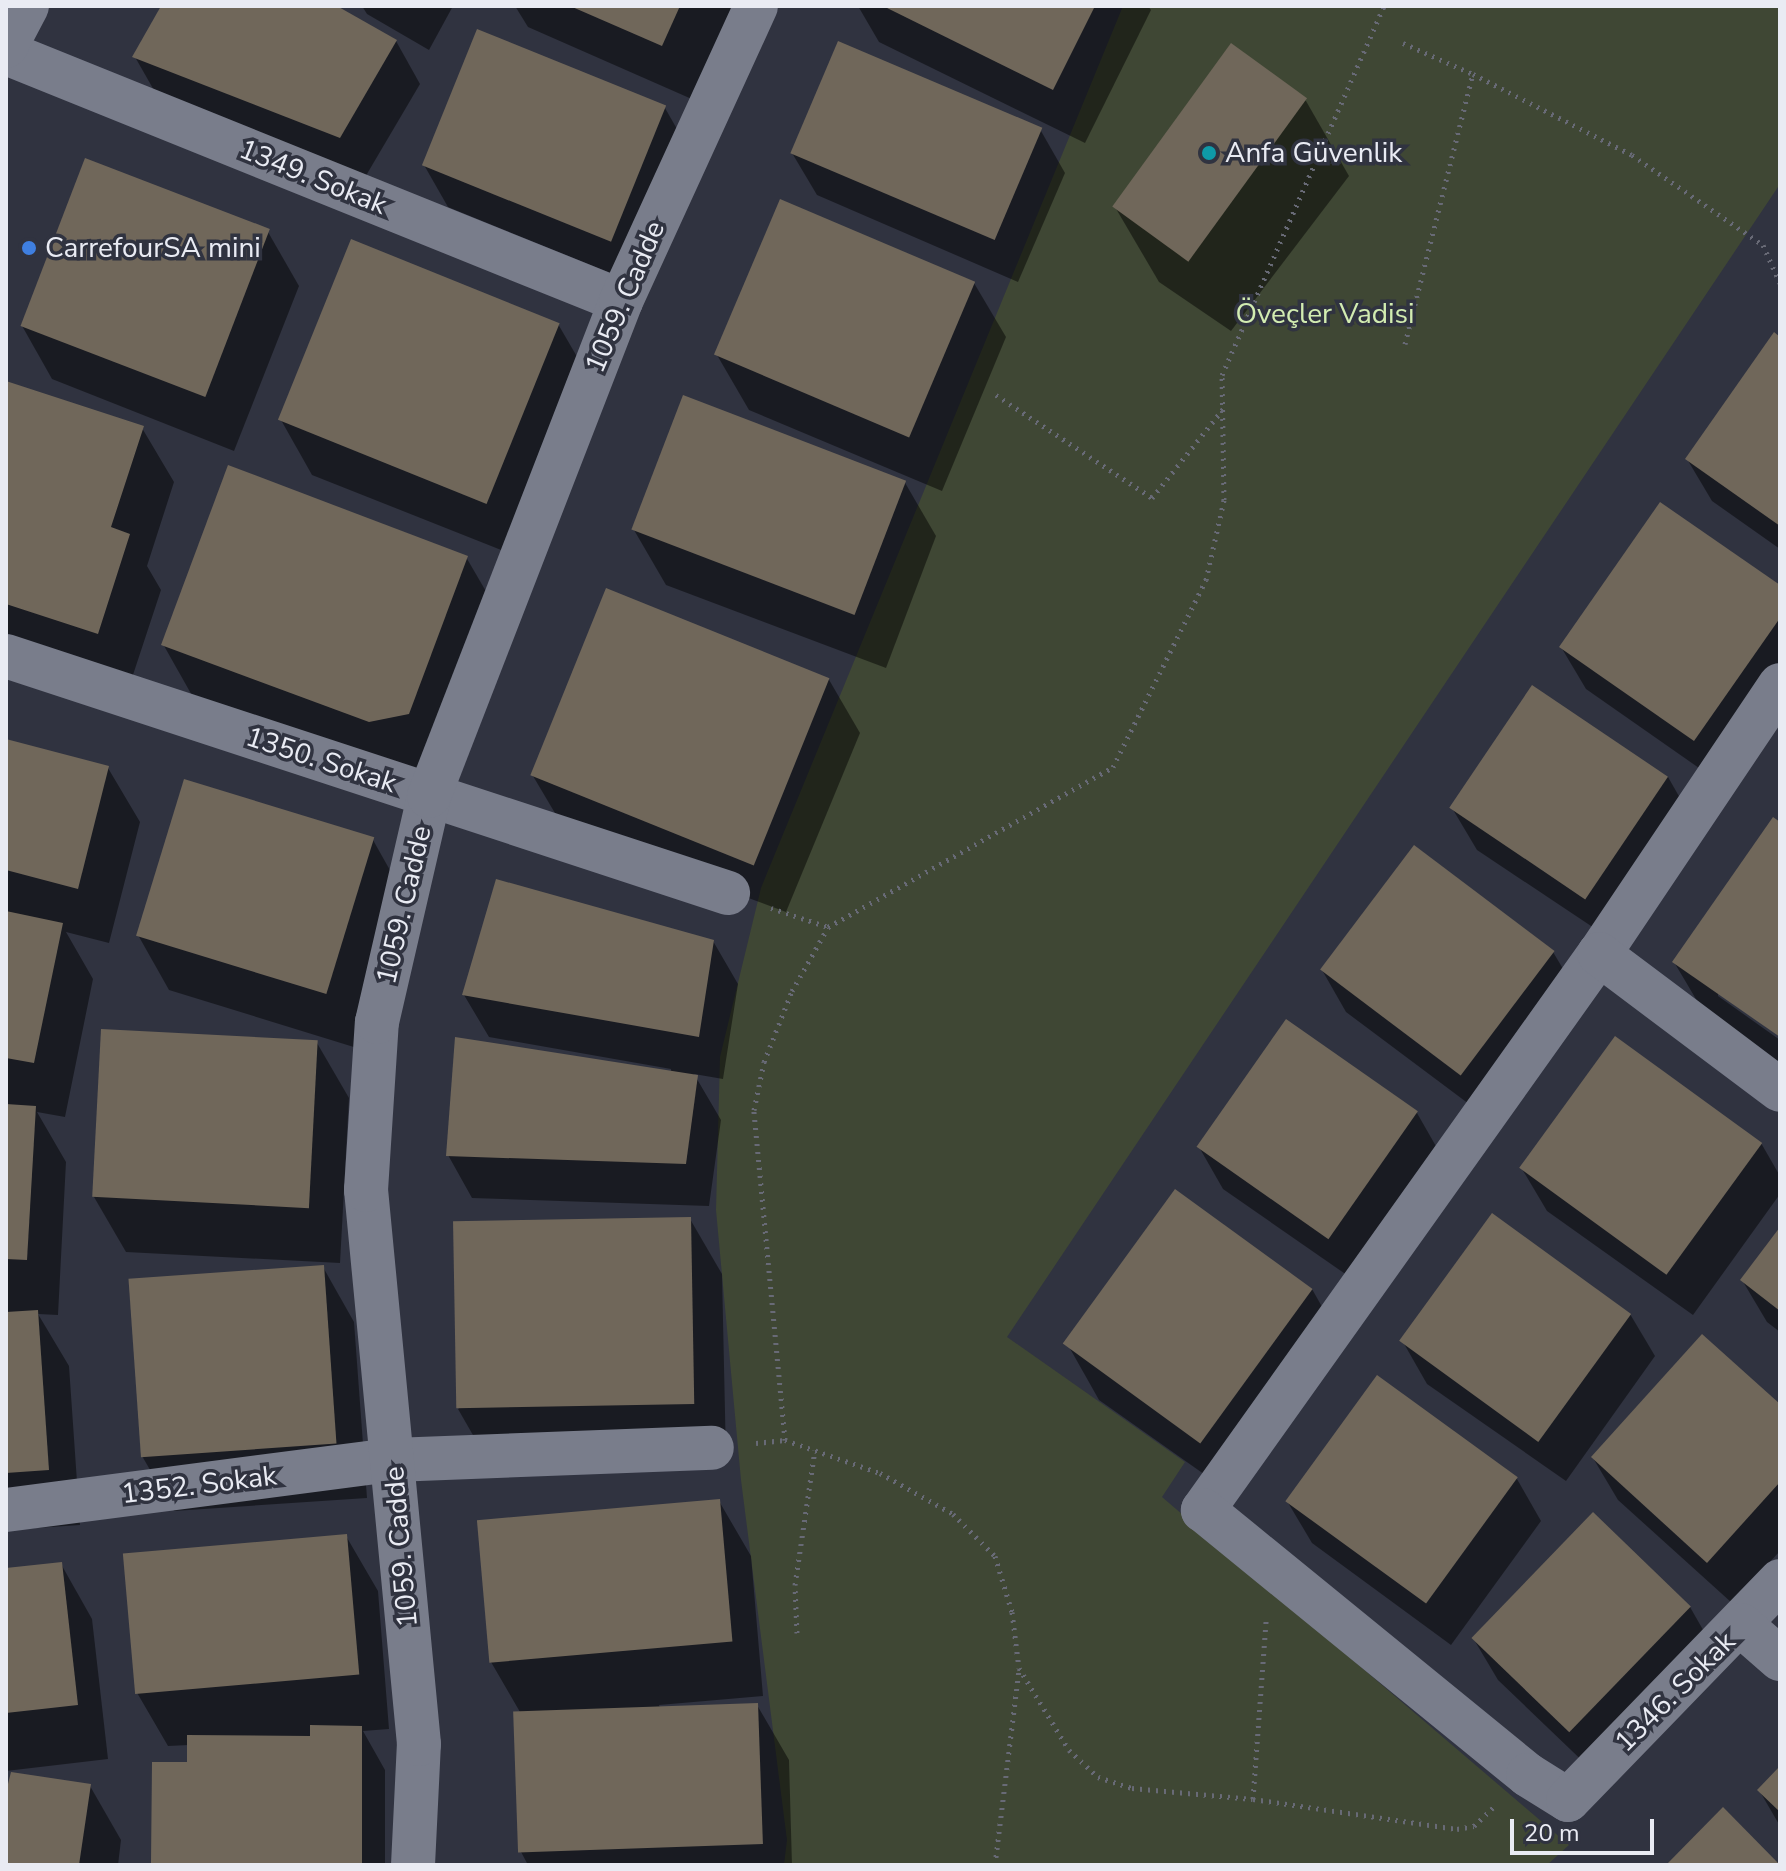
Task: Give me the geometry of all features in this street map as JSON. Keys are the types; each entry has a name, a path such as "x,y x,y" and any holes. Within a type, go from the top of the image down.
{"street":[{"path":"6,46 27,6"},
{"name":"1059. Cadde","path":"413,1865 419,1744 366,1190 377,1022 429,796 621,301 756,6"},
{"name":"1349. Sokak","path":"6,53 621,301"},
{"name":"1350. Sokak","path":"6,656 728,893"},
{"path":"1528,1775 1203,1510 1599,954 1780,685"},
{"path":"1599,954 1780,1090"},
{"name":"1352. Sokak","path":"6,1510 393,1460 712,1448"},
{"name":"1346. Sokak","path":"1528,1775 1568,1800 1741,1625 1780,1581"},
{"path":"1741,1625 1780,1659"}],"path":[{"path":"785,1440 754,1110 764,1062 792,991 828,927 1113,767 1206,580 1224,500 1222,375 1384,6"},
{"path":"1403,43 1473,74 1632,155 1763,245 1780,283"},
{"path":"1405,344 1473,74"},
{"path":"996,395 1152,498 1223,408"},
{"path":"728,893 828,927"},
{"path":"712,1448 785,1440 880,1473 953,1514 995,1556 1012,1612 1019,1668 995,1865"},
{"path":"797,1633 795,1585 815,1450"},
{"path":"1253,1799 1270,1565"},
{"path":"1019,1668 1069,1750 1098,1777 1132,1788 1253,1799 1457,1829 1474,1826 1528,1775"}],"green space":[{"name":"Öveçler Vadisi","path":"1123,6 1780,6 1780,184 1007,1337 1185,1462 1162,1497 1569,1845 1547,1865 784,1865 787,1840 741,1480 716,1210 720,1057 761,888"}],"building":[{"path":"161,6 337,6 397,40 340,138 132,57"},
{"path":"570,6 680,6 662,46"},
{"path":"883,6 1095,6 1053,90"},
{"path":"477,29 666,105 611,242 422,165"},
{"path":"838,41 1042,128 995,240 790,153"},
{"name":"Anfa Güvenlik","path":"1231,43 1307,98 1188,262 1112,206"},
{"path":"85,158 270,229 205,397 20,326"},
{"path":"780,199 975,282 909,437 714,355"},
{"path":"351,239 560,323 487,504 278,420"},
{"path":"1774,332 1780,337 1780,526 1685,459"},
{"path":"6,381 144,426 111,527 130,534 98,634 6,604"},
{"path":"683,395 906,481 855,615 631,529"},
{"path":"228,465 468,556 409,714 369,722 161,645"},
{"path":"1660,502 1780,585 1780,618 1694,741 1559,647"},
{"path":"606,588 829,678 754,866 530,775"},
{"path":"1532,685 1668,777 1585,899 1449,808"},
{"path":"6,739 109,766 78,889 6,870"},
{"path":"184,779 374,837 326,994 136,936"},
{"path":"1773,817 1780,822 1780,1037 1672,962"},
{"path":"1414,845 1555,951 1461,1076 1320,970"},
{"path":"496,879 714,940 699,1037 462,995"},
{"path":"6,911 63,923 34,1063 6,1058"},
{"path":"1286,1019 1418,1111 1328,1239 1197,1147"},
{"path":"101,1029 318,1040 309,1208 92,1197"},
{"path":"1615,1036 1762,1143 1666,1275 1519,1168"},
{"path":"455,1037 698,1075 686,1164 446,1156"},
{"path":"6,1104 36,1106 27,1260 6,1259"},
{"path":"1175,1189 1313,1289 1200,1443 1063,1344"},
{"path":"1492,1213 1631,1314 1538,1442 1399,1341"},
{"path":"691,1217 694,1404 456,1408 453,1221"},
{"path":"1780,1227 1780,1311 1740,1280"},
{"path":"324,1265 336,1444 141,1457 128,1279"},
{"path":"38,1310 49,1470 6,1473 6,1312"},
{"path":"1702,1334 1780,1404 1780,1482 1707,1563 1591,1457"},
{"path":"1377,1375 1518,1477 1426,1603 1285,1501"},
{"path":"720,1499 732,1641 489,1663 477,1520"},
{"path":"1593,1512 1691,1606 1569,1732 1471,1638"},
{"path":"347,1534 359,1674 135,1694 123,1554"},
{"path":"62,1562 78,1705 6,1713 6,1568"},
{"path":"758,1703 763,1844 518,1852 513,1712"},
{"path":"310,1725 362,1726 362,1865 151,1863 152,1762 187,1762 187,1735 310,1736"},
{"path":"1780,1766 1780,1812 1757,1790"},
{"path":"11,1772 91,1784 79,1865 6,1865 6,1792"},
{"path":"1723,1807 1780,1865 1666,1865"}],"place":[{"name":"Anfa Güvenlik","path":"1209,153"},
{"name":"CarrefourSA mini","path":"29,248"}]}
